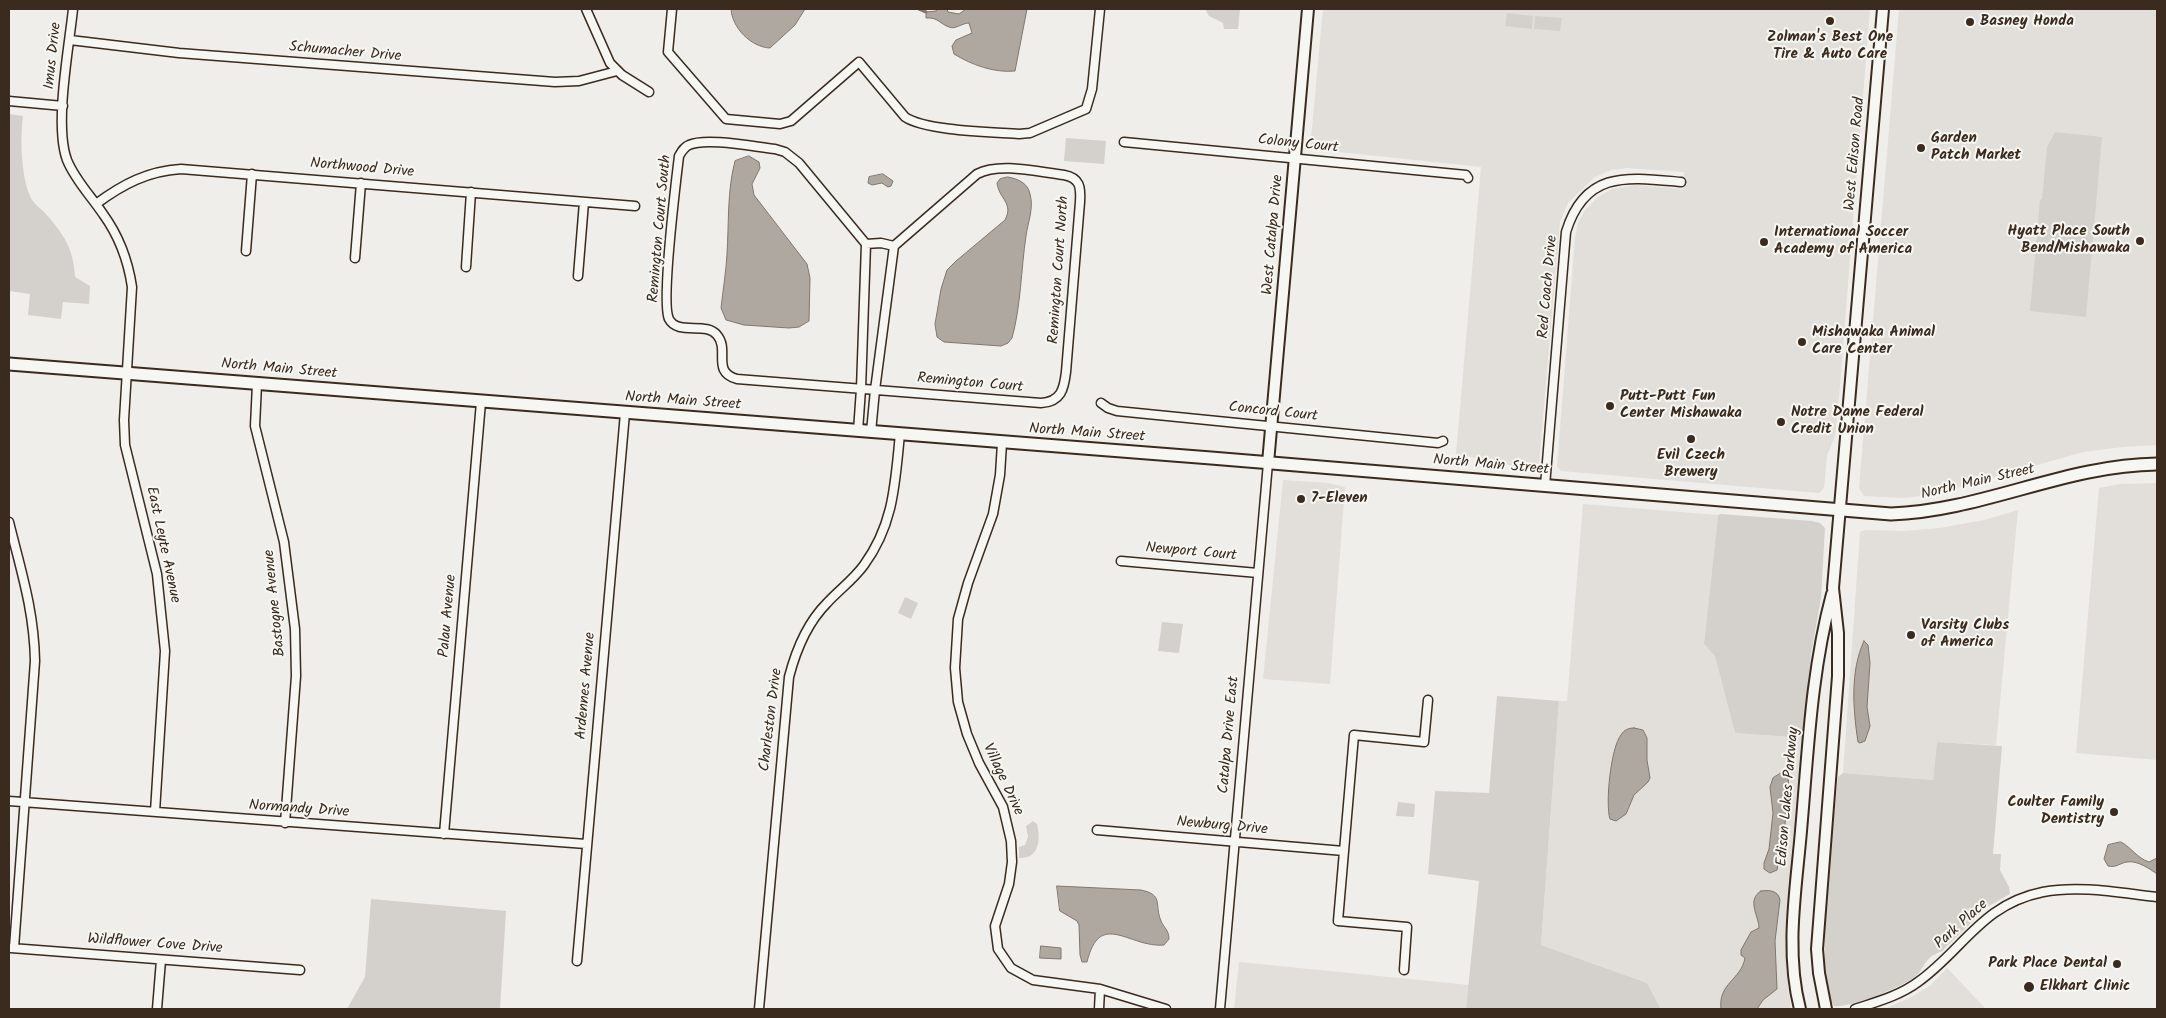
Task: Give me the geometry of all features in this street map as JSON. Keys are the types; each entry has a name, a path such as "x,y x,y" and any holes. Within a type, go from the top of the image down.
{"main road":[{"name":"North Main Street","path":"9,364 1891,514 1925,513 1993,497 2082,472 2121,466 2157,464"}],"street":[{"name":"Imus Drive","path":"73,9 63,106 62,136 72,171 96,204"},
{"path":"586,9 610,63 617,71 649,92"},
{"path":"672,9 668,52 726,119 780,124 791,121 859,62 905,117 911,121 938,126 1019,134 1030,133 1086,109 1092,89 1100,9"},
{"name":"West Catalpa Drive","path":"1268,463 1308,9"},
{"name":"West Edison Road","path":"1839,511 1883,9"},
{"name":"Schumacher Drive","path":"70,40 198,54 555,82 579,81 617,71"},
{"path":"9,101 63,106"},
{"name":"Remington Court South","path":"731,378 722,367 722,343 716,333 711,330 682,327 674,324 668,318 667,287 679,156 683,148 699,142 775,149 785,152 799,163 866,244"},
{"name":"Colony Court","path":"1124,142 1466,175 1468,178"},
{"name":"Remington Court North","path":"894,246 986,169 1006,168 1064,175 1071,176 1077,180 1080,185 1080,202 1066,372 1064,390 1060,396"},
{"name":"Northwood Drive","path":"96,204 136,178 164,170 196,169 635,206"},
{"path":"246,251 252,174"},
{"name":"Red Coach Drive","path":"1545,486 1566,232 1571,218 1578,207 1593,191 1613,180 1637,178 1681,182"},
{"path":"355,258 360,183"},
{"path":"466,267 471,192"},
{"path":"578,276 584,202"},
{"name":"East Leyte Avenue","path":"96,204 118,238 130,270 132,306 124,420 126,445 157,574 164,642 164,688 155,812"},
{"path":"858,431 866,244 881,243 894,246 874,390 871,432"},
{"name":"Remington Court","path":"731,378 1041,403 1049,403 1060,396"},
{"name":"Bastogne Avenue","path":"257,384 255,426 284,542 295,629 296,676 285,823"},
{"name":"Palau Avenue","path":"444,834 482,402"},
{"name":"Concord Court","path":"1101,402 1108,408 1117,411 1438,443 1443,441"},
{"name":"Ardennes Avenue","path":"577,961 625,413"},
{"name":"Charleston Drive","path":"759,1009 789,677 798,648 816,617 858,574 880,538 891,512 900,434"},
{"name":"Village Drive","path":"1002,443 1000,475 993,514 968,583 958,619 955,668 958,702 967,734 978,763 1003,807 1010,835 1011,872 995,926 998,949 1004,959 1021,975 1042,982 1100,989 1166,1009"},
{"name":"Catalpa Drive East","path":"1220,1009 1268,463"},
{"name":"Edison Lakes Parkway","path":"1800,1009 1794,974 1792,935 1814,674 1822,629 1833,588 1839,511"},
{"path":"9,522 28,591 34,640 34,690 26,803 11,948"},
{"name":"Newport Court","path":"1121,561 1258,573"},
{"name":"Edison Lakes Parkway","path":"1826,1009 1819,973 1817,949 1838,676 1838,633 1833,588"},
{"path":"1404,970 1407,927 1338,921 1354,735 1424,742 1428,700"},
{"name":"Normandy Drive","path":"9,801 586,844"},
{"name":"Newburg Drive","path":"1097,830 1344,851"},
{"name":"Park Place","path":"1854,1009 1887,999 1918,982 1982,921 1996,910 2025,897 2061,890 2088,890 2157,897"},
{"name":"Wildflower Cove Drive","path":"11,948 300,970"},
{"path":"157,1009 161,960"},
{"path":"1099,1009 1100,989"}],"shaded area":[{"path":"731,9 805,9 795,25 770,48 756,44 744,35 735,23"},
{"path":"936,9 947,9 948,12 959,14 966,9 1027,9 1015,71 999,71 983,67 968,62 954,54 952,46 956,40 972,33 969,23 951,28 936,20 926,18 926,12 936,11"},
{"path":"1205,9 1240,9 1238,29 1224,29 1223,23 1209,16"},
{"path":"1323,9 1870,9 1838,410 1835,436 1827,456 1824,488 1819,493 1561,471 1557,467 1575,237 1578,223 1585,210 1598,197 1612,189 1636,185 1683,189 1684,172 1626,168 1612,170 1595,177 1568,203 1560,222 1539,463 1532,468 1525,468 1456,454 1481,167 1310,149"},
{"path":"1899,9 2157,9 2157,445 2083,452 1931,495 1902,498 1864,496 1859,488"},
{"path":"1507,13 1533,16 1532,29 1505,26"},
{"path":"1535,16 1562,18 1560,31 1534,29"},
{"path":"9,114 23,116 23,167 31,198 51,220 66,242 70,250 75,277 90,286 89,304 63,302 61,319 28,315 30,294 9,291"},
{"path":"2055,132 2102,137 2086,317 2030,311 2047,147"},
{"path":"1066,138 1106,141 1104,164 1064,161"},
{"path":"749,156 759,162 760,168 752,184 754,195 807,264 810,278 809,321 799,327 744,325 726,320 721,308 727,261 729,195 732,172 735,161"},
{"path":"883,174 893,181 891,186 888,187 882,183 872,185 868,183 869,177"},
{"path":"1008,177 1025,184 1031,199 1017,313 1012,338 1008,343 1001,346 944,342 937,337 935,324 941,289 947,270 1005,220 1008,209 997,183 1000,179"},
{"path":"1283,480 1328,483 1345,487 1330,684 1263,679"},
{"path":"2157,483 2157,760 2076,753 2099,488 2120,484"},
{"path":"1583,504 1718,515 1704,644 1715,655 1735,733 1803,738 1787,923 1786,970 1791,1009 1661,1009 1647,983 1541,945 1559,701 1567,701"},
{"path":"2018,510 1996,745 1937,742 1933,780 1843,773 1860,532 1865,530 1904,531 1940,528 1984,520"},
{"path":"1718,515 1812,521 1820,523 1825,528 1821,598 1811,654 1803,738 1735,733 1715,656 1704,644"},
{"path":"905,597 918,603 911,619 898,613"},
{"path":"1162,622 1183,624 1179,653 1158,651"},
{"path":"1864,641 1868,645 1870,663 1867,707 1870,726 1865,741 1860,743 1858,742 1856,729 1854,690 1856,665"},
{"path":"1497,696 1559,701 1541,945 1647,983 1661,1009 1466,1009 1479,881 1428,874 1435,791 1489,793"},
{"path":"1634,728 1643,730 1647,738 1647,760 1650,778 1634,795 1626,814 1616,821 1610,819 1608,801 1614,751 1617,741 1623,732"},
{"path":"1937,742 2002,746 1993,854 2001,854 2000,870 2009,887 2010,894 1987,907 1942,951 1930,957 1918,974 1910,980 1888,991 1863,1000 1834,1006 1828,990 1825,964 1825,932 1829,860 1838,777 1843,773 1933,780"},
{"path":"1783,772 1788,779 1789,786 1784,834 1777,870 1770,873 1764,869 1764,863 1769,849 1773,813 1770,787 1773,778"},
{"path":"1398,802 1415,804 1414,817 1396,816"},
{"path":"1033,821 1037,824 1039,836 1037,847 1031,855 1019,858 1019,847 1025,845 1028,837 1026,826"},
{"path":"2121,842 2149,862 2157,858 2157,874 2135,862 2108,866 2104,859 2108,845"},
{"path":"1057,886 1141,890 1148,892 1156,898 1159,915 1169,939 1164,945 1151,944 1108,934 1100,937 1093,946 1087,962 1082,962 1079,925 1077,921 1060,911"},
{"path":"1761,891 1775,892 1780,900 1775,941 1777,989 1763,1000 1757,1009 1721,1009 1721,1000 1726,987 1743,965 1745,958 1741,955 1741,950 1751,932 1759,928 1754,908 1754,899"},
{"path":"371,899 506,911 500,1009 347,1009 365,977"},
{"path":"1041,946 1061,948 1061,959 1040,958"},
{"path":"1239,962 1469,985 1466,1009 1234,1009"},
{"path":"1947,968 1986,1009 1884,1009 1910,998 1931,985"}],"waterway":[{"path":"919,9 926,12"}],"place":[{"name":"Zolman's Best One Tire & Auto Care","path":"1830,21"},
{"name":"Basney Honda","path":"1970,22"},
{"name":"Garden Patch Market","path":"1921,148"},
{"name":"Hyatt Place South Bend/Mishawaka","path":"2140,241"},
{"name":"International Soccer Academy of America","path":"1764,242"},
{"name":"Mishawaka Animal Care Center","path":"1802,342"},
{"name":"Putt-Putt Fun Center Mishawaka","path":"1610,406"},
{"name":"Notre Dame Federal Credit Union","path":"1781,422"},
{"name":"Evil Czech Brewery","path":"1691,439"},
{"name":"7-Eleven","path":"1301,499"},
{"name":"Varsity Clubs of America","path":"1911,635"},
{"name":"Coulter Family Dentistry","path":"2114,812"},
{"name":"Park Place Dental","path":"2117,964"},
{"name":"Elkhart Clinic","path":"2029,987"}]}
